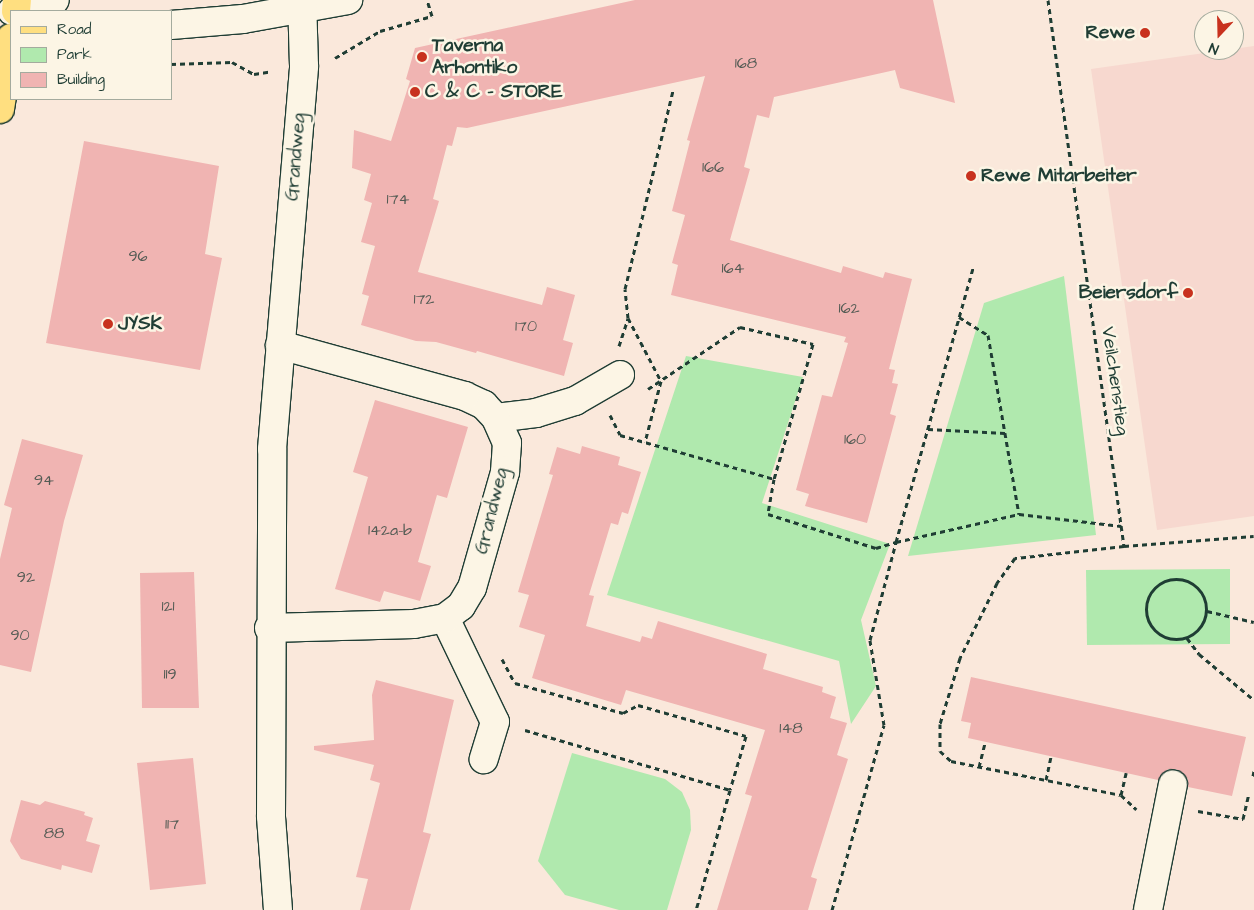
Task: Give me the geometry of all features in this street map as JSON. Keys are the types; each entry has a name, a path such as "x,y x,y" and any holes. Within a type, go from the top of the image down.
{"main road":[{"path":"0,109 10,44"}],"street":[{"path":"12,10 55,0"},
{"path":"172,26 302,5 348,0"},
{"name":"Grandweg","path":"278,910 271,816 269,628 272,449 304,66 302,5"},
{"name":"Grandweg","path":"280,345 465,396 484,405 496,418 507,443 505,472 472,588 461,606 445,618"},
{"path":"496,418 536,413 575,401 621,365"},
{"path":"269,628 414,624 445,618 495,722 484,759"},
{"path":"1148,910 1173,784"}],"path":[{"path":"172,64 232,62 254,74 304,66 334,58 380,31 432,16 428,0"},
{"name":"Veilchenstieg","path":"1048,0 1124,546"},
{"path":"621,365 619,346 628,318 625,289 673,91"},
{"path":"832,910 884,725 870,640 973,268"},
{"path":"959,317 988,335 1019,514"},
{"path":"645,391 740,327 814,344 774,479 768,514 876,548 1019,514 1121,526"},
{"path":"602,418 616,410"},
{"path":"610,414 620,435 774,479"},
{"path":"928,429 1005,433"},
{"path":"1138,817 1136,808 1121,795 951,761 940,751 940,724 960,658 997,583 1015,558 1124,546 1254,536"},
{"path":"1166,580 1189,581 1199,588 1207,610 1197,632 1187,638 1175,640 1154,629 1147,619 1148,596 1166,580"},
{"path":"1207,610 1254,622"},
{"path":"1187,638 1199,654 1254,700"},
{"path":"470,672 501,657 515,683 623,714 638,704 746,736 696,910"},
{"path":"495,722 730,790"},
{"path":"980,767 985,742"},
{"path":"1046,780 1052,757"},
{"path":"1253,776 1254,771"},
{"path":"1121,795 1126,773"},
{"path":"1193,810 1243,819 1249,794"}],"shaded area":[{"name":"Beiersdorf","path":"1254,46 1254,516 1157,530 1091,69 1194,54 1194,60 1244,60 1244,47"}],"green space":[{"path":"1064,276 1096,535 908,556 984,303"},
{"path":"686,356 803,377 762,503 890,544 861,620 876,686 851,724 839,661 607,595"},
{"path":"1230,569 1230,644 1087,645 1086,570"},
{"path":"572,753 665,779 682,792 690,810 691,830 667,910 619,910 565,895 538,861"}],"building":[{"path":"635,0 933,0 955,103 900,88 895,70 774,97 769,118 757,115 744,167 750,169 730,240 841,273 843,266 883,278 885,272 912,279 889,369 895,370 892,383 898,384 890,414 896,416 867,523 805,506 809,494 796,490 822,395 832,397 848,343 844,342 846,337 671,295 678,265 672,263 685,215 672,211 690,141 687,140 705,76 467,128 457,127 452,146 447,145 433,199 439,201 418,272 542,305 547,287 575,295 563,340 573,343 564,376 477,351 476,353 436,342 416,341 361,325 369,296 362,294 375,246 361,242 372,203 364,200 371,174 352,168 354,130 391,141 410,81 406,79 415,48"},
{"path":"84,141 219,166 205,254 222,258 200,370 46,343"},
{"path":"375,400 468,427 447,498 437,495 418,562 431,566 420,601 384,591 380,602 335,589 368,477 353,472"},
{"path":"22,439 83,455 64,521 31,672 0,665 0,559 12,508 4,505"},
{"path":"582,446 620,457 618,465 641,472 628,514 622,512 618,525 611,523 589,595 594,596 586,626 640,642 642,636 652,639 658,621 767,654 763,669 823,687 822,692 836,697 830,718 847,723 837,755 848,759 811,877 817,879 808,910 717,910 752,796 745,794 765,730 626,690 621,705 532,678 545,635 519,627 529,595 518,592 553,475 549,474 557,447 580,454"},
{"path":"194,572 199,708 142,708 140,573"},
{"path":"971,677 1246,737 1232,796 1188,787 1188,779 1176,769 1168,769 1158,780 968,738 971,723 961,721"},
{"path":"376,680 454,700 423,832 431,834 410,910 360,910 368,879 356,877 380,783 370,780 374,765 314,750 314,746 374,740 372,695"},
{"path":"193,758 206,884 150,890 137,763"},
{"path":"21,800 40,805 45,801 85,812 84,815 93,818 86,841 100,845 92,873 62,865 61,870 21,859 10,841"}],"place":[{"name":"Rewe","path":"1145,33"},
{"name":"Taverna Arhontiko","path":"422,57"},
{"name":"C & C - STORE","path":"415,92"},
{"name":"Rewe Mitarbeiter","path":"971,176"},
{"name":"Beiersdorf","path":"1188,293"},
{"name":"JYSK","path":"108,324"}]}
